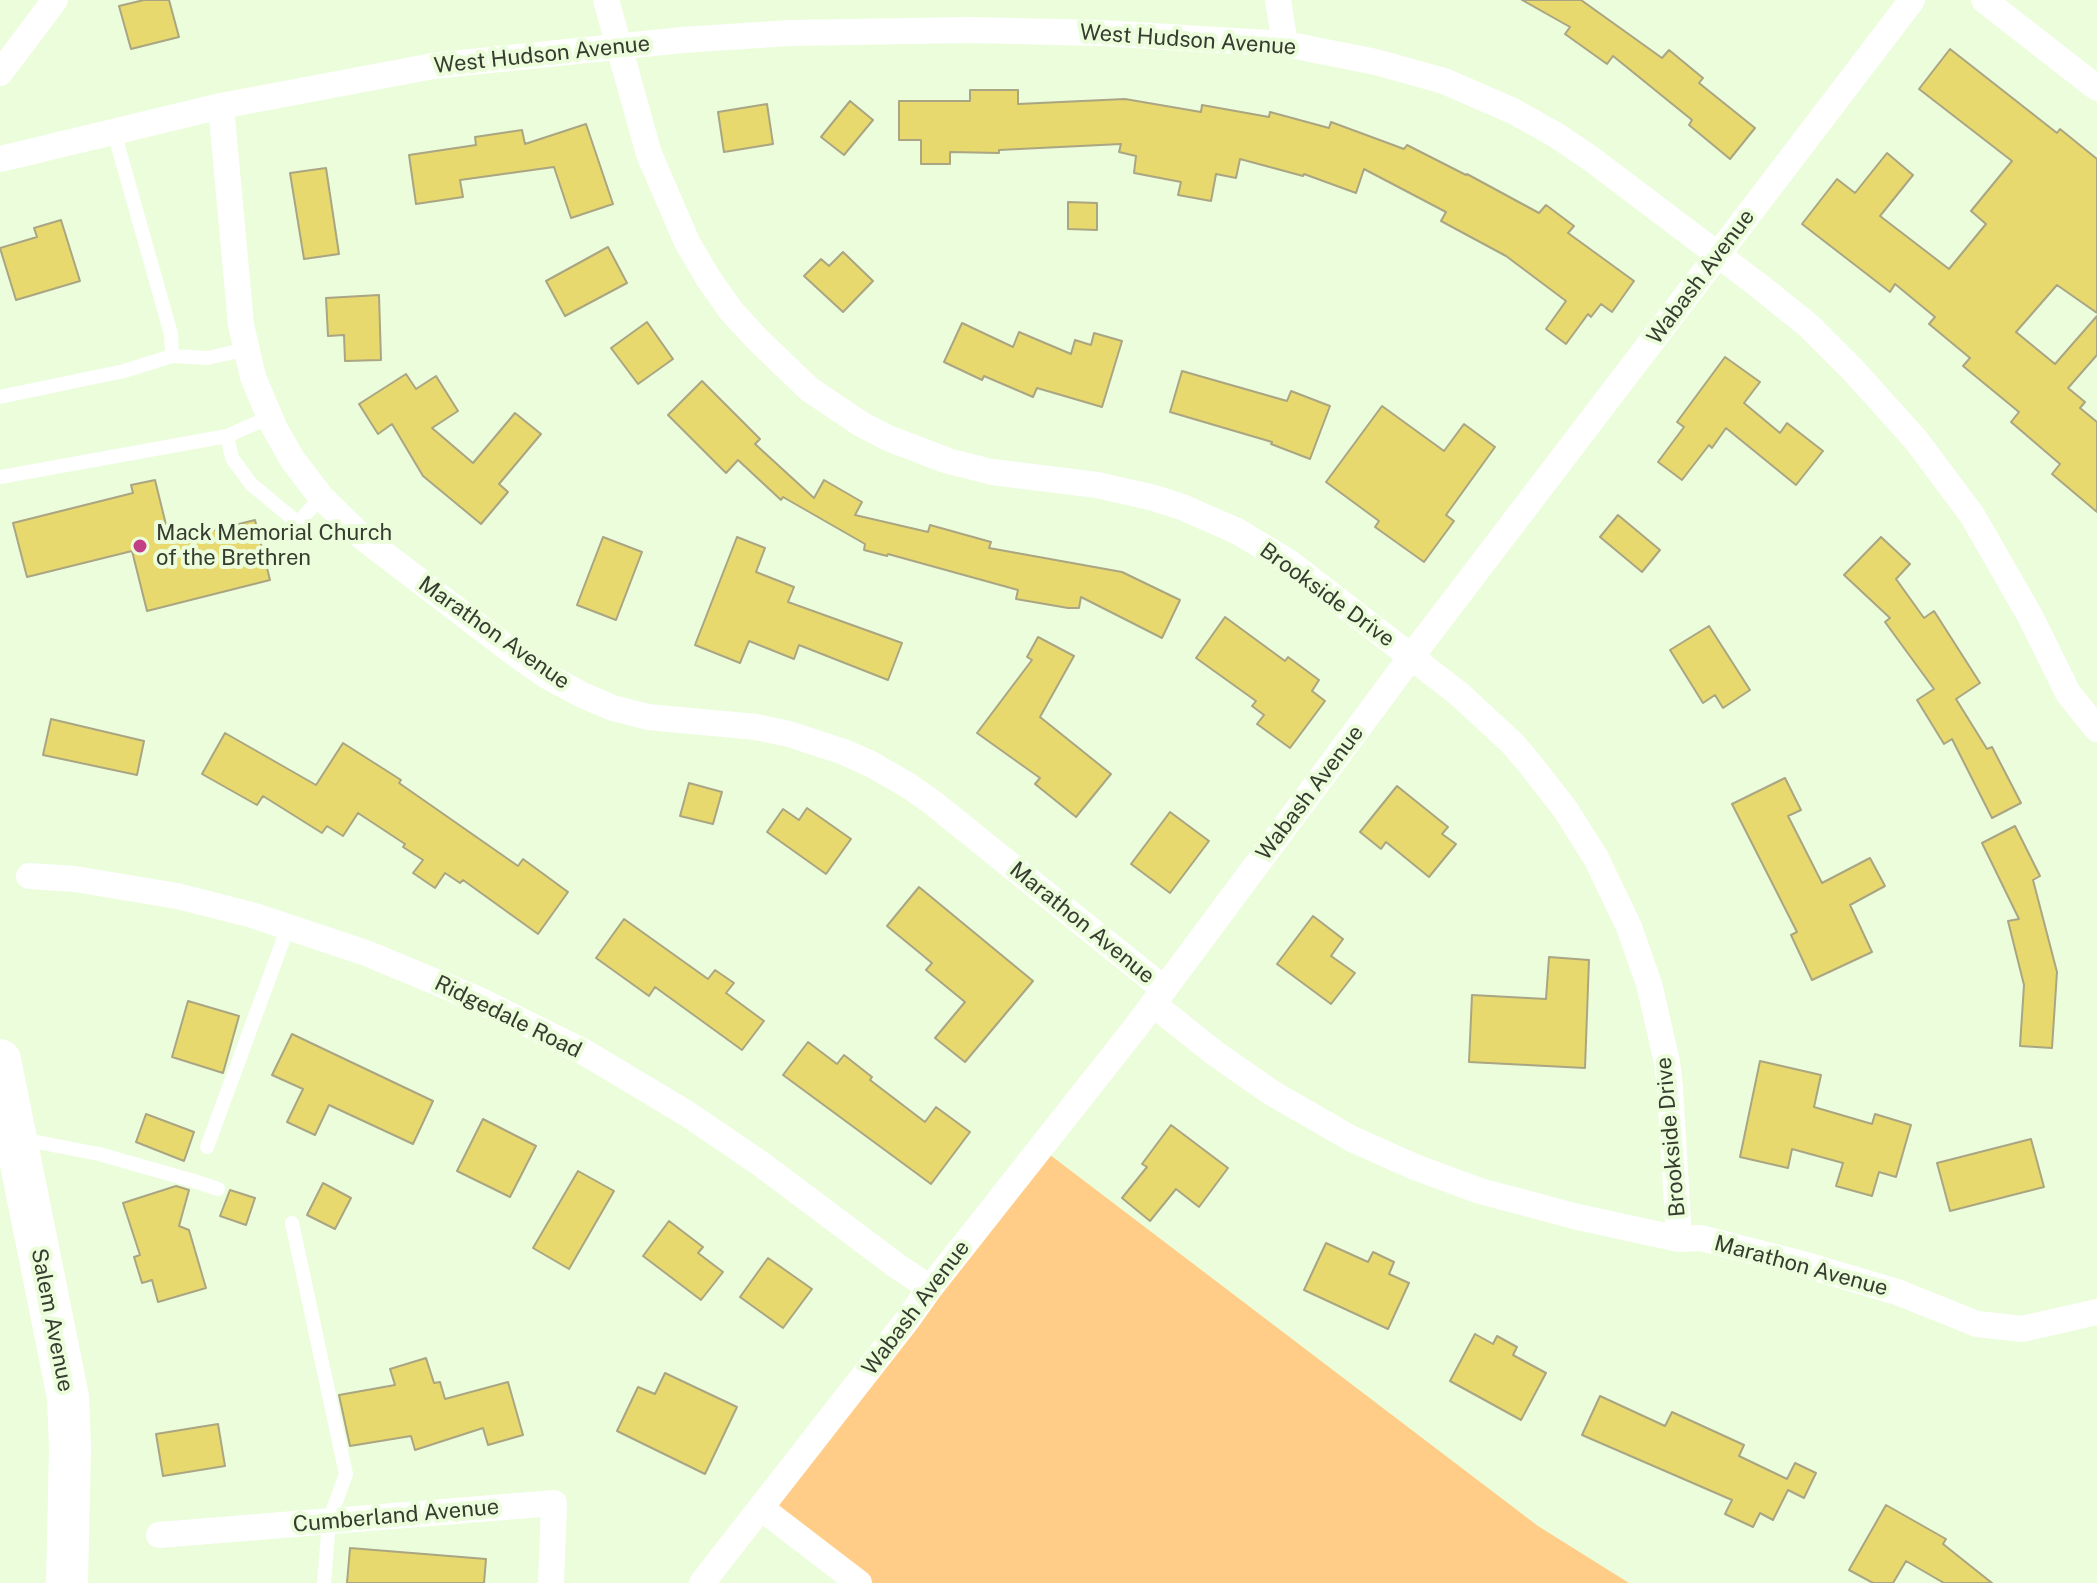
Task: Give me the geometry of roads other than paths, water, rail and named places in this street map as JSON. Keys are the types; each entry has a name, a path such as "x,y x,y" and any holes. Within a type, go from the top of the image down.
{"main road":[{"name":"Salem Avenue","path":"0,1060 8,1140 68,1397 67,1583"}],"street":[{"path":"0,73 55,0"},
{"name":"Brookside Drive","path":"606,0 649,154 687,242 732,312 809,389 888,438 948,461 992,472 1097,485 1154,498 1237,531 1290,563 1459,694 1512,743 1565,809 1596,858 1629,927 1649,984 1667,1062 1679,1239"},
{"path":"1278,0 1285,44"},
{"name":"Wabash Avenue","path":"702,1583 1158,996 1411,657 1912,0"},
{"path":"1984,0 2097,88"},
{"name":"West Hudson Avenue","path":"0,159 221,106 433,66 682,40 790,33 970,30 1102,33 1285,44 1376,62 1444,81 1513,111 1556,135 1809,326 1916,440 1972,515 2030,616 2068,693 2097,729"},
{"name":"Marathon Avenue","path":"221,106 241,325 253,377 292,459 321,497 362,537 547,676 613,708 648,717 756,727 789,734 871,764 933,803 1158,996 1216,1054 1272,1093 1352,1139 1415,1167 1480,1191 1578,1217 1679,1239 1701,1238 1799,1263 1897,1292 1977,1324 2022,1329 2097,1312"},
{"name":"Ridgedale Road","path":"29,876 75,879 177,896 252,915 366,953 477,999 584,1052 648,1090 723,1139 930,1288"},
{"name":"Cumberland Avenue","path":"159,1535 554,1503 551,1583"},
{"path":"761,1508 859,1583"}],"lane":[{"path":"114,132 171,334 172,356"},
{"path":"0,397 124,371 172,356 208,358 247,349"},
{"path":"0,477 227,436 270,417"},
{"path":"227,436 232,458 251,484 298,523 321,497"},
{"path":"207,1147 288,927"},
{"path":"8,1140 99,1154 218,1189"},
{"path":"292,1223 346,1474 329,1521 324,1583"}],"place":[{"name":"Mack Memorial Church of the Brethren","path":"140,546"}]}
